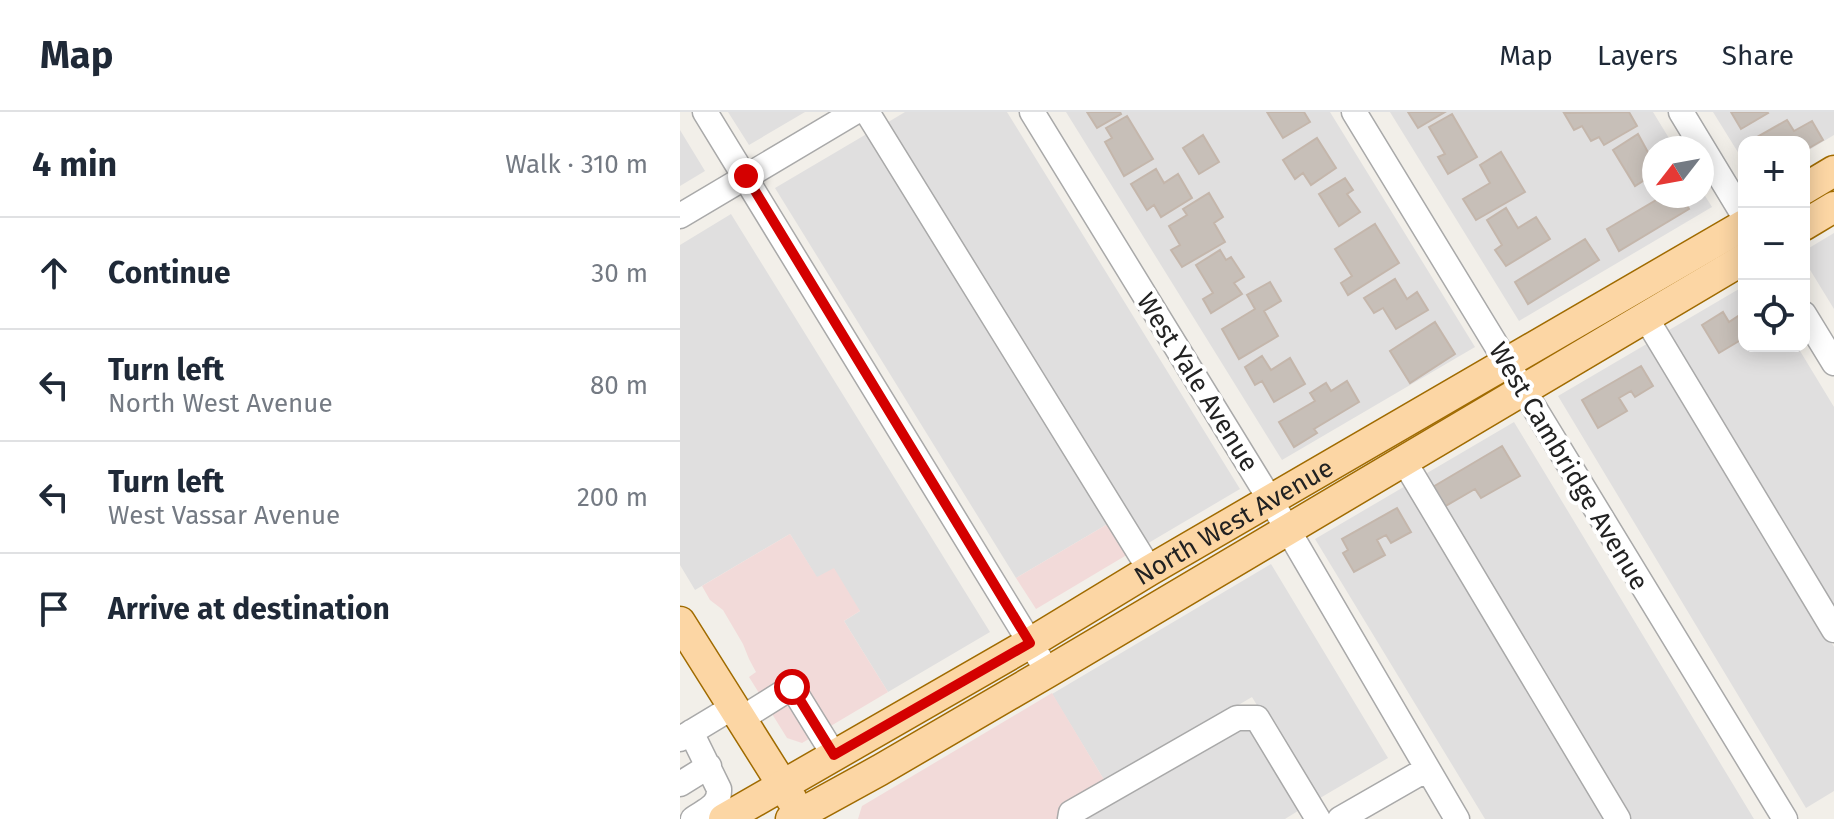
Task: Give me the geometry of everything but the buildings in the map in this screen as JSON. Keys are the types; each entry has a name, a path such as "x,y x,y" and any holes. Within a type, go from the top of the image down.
{"main road":[{"path":"1810,185 1834,171"},
{"path":"1810,221 1834,207"},
{"name":"North West Avenue","path":"724,819 1738,228"},
{"name":"North West Avenue","path":"798,817 1738,262"},
{"path":"680,622 782,785 798,817"}],"street":[{"path":"705,112 1048,672"},
{"path":"680,216 855,112"},
{"path":"867,112 1150,570"},
{"name":"West Yale Avenue","path":"1032,112 1271,501 1457,819"},
{"name":"West Cambridge Avenue","path":"1354,112 1785,819"},
{"path":"1681,112 1739,208"},
{"path":"1646,318 1834,630"},
{"path":"1810,324 1834,363"},
{"path":"1404,461 1618,819"},
{"path":"693,819 720,798 709,766 686,736 792,687 834,755"},
{"path":"1070,819 1071,813 1237,718 1257,718 1318,819"},
{"path":"680,784 709,766"},
{"path":"1340,819 1427,769"}],"shaded area":[{"path":"728,112 805,112 749,145"},
{"path":"905,112 1007,112 1240,489 1145,545 885,124"},
{"path":"1066,112 1330,112 1475,347 1282,460"},
{"path":"1390,112 1653,112 1668,136 1642,136 1642,208 1710,208 1519,321"},
{"path":"1713,112 1834,112 1834,135 1810,149 1810,136 1738,136 1738,152"},
{"path":"680,130 705,171 680,186"},
{"path":"870,132 1111,522 1016,578 775,188"},
{"path":"731,214 990,632 888,692 844,621 860,611 817,578 790,534 695,590 680,565 680,245"},
{"path":"1834,233 1834,309 1810,270 1810,247"},
{"path":"1738,290 1738,352 1801,352 1834,407 1834,614 1664,333"},
{"path":"1650,342 1834,647 1834,791 1806,808 1558,396"},
{"path":"1514,422 1754,819 1629,819 1422,476"},
{"path":"1407,485 1610,819 1485,819 1315,539"},
{"path":"1111,522 1130,553 1036,609 1016,578"},
{"path":"790,534 817,577 834,568 860,611 844,621 888,692 802,743 787,738 749,677 756,672 743,644 723,610 710,600 702,586"},
{"path":"1271,564 1388,758 1315,801 1252,697 1106,783 1052,694"},
{"path":"1052,693 1106,783 1060,819 858,819 862,806"},
{"path":"1236,727 1253,731 1301,809 1285,819 1079,819"}],"route":[{"path":"746,176 1030,643 834,755 792,687"}]}
